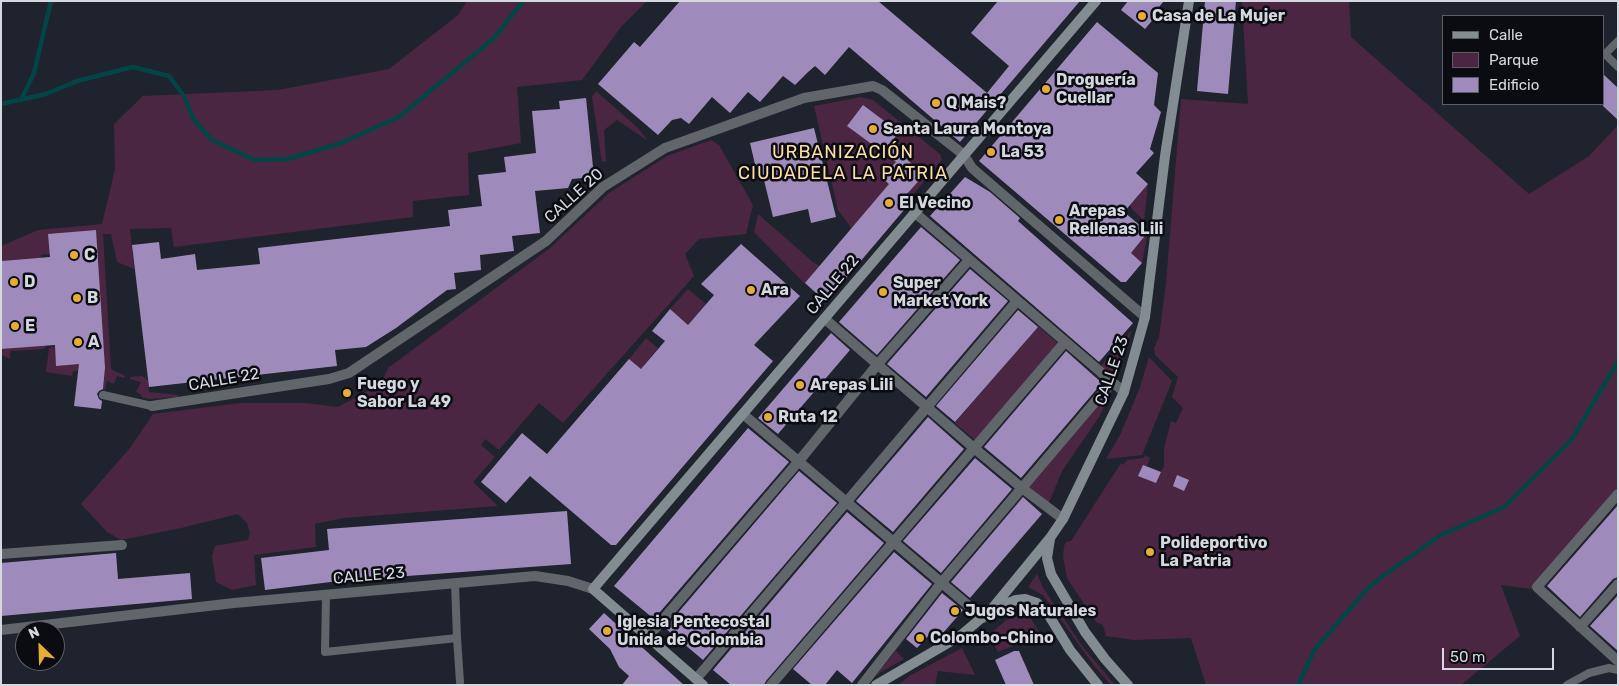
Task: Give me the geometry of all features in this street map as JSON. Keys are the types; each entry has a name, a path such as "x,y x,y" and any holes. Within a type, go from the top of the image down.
{"main road":[{"name":"CALLE 23","path":"876,685 960,636 991,610 1050,538 1063,518 1124,392 1145,317 1164,166 1189,1"},
{"name":"CALLE 22","path":"593,589 1094,2"},
{"path":"1050,538 1047,558 1054,581 1085,632 1128,685"},
{"name":"CALLE 23","path":"593,589 700,682"},
{"path":"991,610 1016,600 1025,599 1037,603 1048,614 1070,650 1098,685"}],"street":[{"name":"CALLE 20","path":"349,372 546,241 603,186 664,148 804,98 873,86 882,90 964,155"},
{"path":"964,155 972,168 1145,317"},
{"path":"914,212 1124,392"},
{"path":"648,637 799,461 877,365 969,260"},
{"path":"700,682 847,502 1017,301"},
{"path":"825,319 974,448 1022,488 1063,518"},
{"path":"771,685 1065,342"},
{"name":"CALLE 22","path":"152,406 329,380 349,372"},
{"path":"862,685 942,582 1112,382"},
{"path":"743,414 983,618"},
{"path":"1618,494 1537,587 1618,661"},
{"path":"1,554 122,545"},
{"name":"CALLE 23","path":"1,630 234,604 535,576 568,581 593,589"},
{"path":"1580,627 1618,584"}],"lane":[{"path":"1618,41 1605,54 1618,67"},
{"name":"CALLE 22","path":"103,396 152,406"},
{"path":"454,584 460,682"},
{"path":"326,595 325,652 457,638"},
{"path":"1567,685 1589,674 1609,668 1618,670"}],"green space":[{"path":"467,1 647,1 621,27 582,80 517,87 521,143 468,153 469,195 413,201 413,217 174,247 171,228 130,229 134,269 117,262 111,234 103,234 111,369 125,376 124,378 117,376 114,384 107,381 105,390 103,390 105,371 99,366 91,371 73,371 72,376 46,372 49,348 55,346 75,364 50,254 41,255 42,278 36,258 1,261 1,246 38,230 102,224 115,169 114,124 143,96 278,90 389,69 458,15"},
{"path":"1242,1 1349,1 1351,37 1529,194 1589,156 1618,125 1618,487 1532,589 1501,585 1520,636 1461,685 1206,685 1191,638 1134,640 1106,636 1103,625 1096,622 1067,578 1063,557 1066,542 1071,541 1121,463 1123,465 1127,460 1143,458 1145,455 1150,458 1147,466 1161,472 1164,466 1164,449 1171,421 1176,423 1183,408 1172,397 1178,377 1155,355 1154,348 1159,337 1166,283 1181,99 1248,104"},
{"path":"596,91 638,128 648,141 617,120 604,130 606,161 602,162 592,97"},
{"path":"861,97 873,100 940,154 942,160 911,197 907,193 904,197 907,201 900,207 882,193 852,229 838,210 814,106"},
{"path":"711,140 719,145 753,205 746,234 699,239 685,254 694,276 563,423 539,403 499,450 485,439 481,445 495,457 473,482 498,506 343,518 315,524 316,547 254,555 256,585 232,590 216,582 212,556 215,546 248,540 250,533 247,523 238,514 121,540 107,532 81,504 130,448 153,414 240,403 305,403 338,407 366,392 384,377 388,368 550,248 609,193 667,156"},
{"path":"1148,184 1144,221 1130,205"},
{"path":"758,214 820,266 805,284 754,232"},
{"path":"1148,232 1142,263 1131,253"},
{"path":"688,289 706,304 688,325 670,309"},
{"path":"40,326 45,326 46,346 44,349 10,351 10,359 1,355 1,349 13,348 12,342 24,347 42,346"},
{"path":"1038,326 1059,344 975,440 955,423"},
{"path":"1132,330 1116,381 1100,367"},
{"path":"646,338 658,348 641,369 629,359"},
{"path":"1149,357 1172,381 1142,455 1106,459 1120,435 1131,409"},
{"path":"142,376 148,380 149,392 179,395 178,397 149,399 142,397 136,392 141,382 130,379 130,377"},
{"path":"1110,386 1113,389 1099,417 1062,471 1048,505 1026,487"},
{"path":"1037,574 1043,588 1083,647 1115,685 1111,685 1095,667 1043,595 1028,587"},
{"path":"1021,615 1031,619 1039,632 1028,640 998,652 989,635 1006,620"},
{"path":"962,648 975,675 938,671 935,685 898,685 911,675"},
{"path":"896,651 904,659 876,675"}],"building":[{"path":"680,1 878,1 987,93 1009,66 971,33 998,1 1080,1 960,142 849,47 825,75 815,66 795,85 783,76 760,102 748,92 730,113 712,97 689,124 681,118 672,120 658,135 598,84 634,42 640,47"},
{"name":"Casa de La Mujer","path":"1128,1 1164,1 1159,7 1162,9 1145,29 1121,10"},
{"path":"1205,1 1236,1 1228,94 1197,91"},
{"path":"1097,22 1158,73 1154,105 1161,112 1150,149 1154,153 1136,173 1148,184 1124,212 1148,232 1131,253 1142,263 1126,282 1121,282 979,161"},
{"path":"1604,75 1618,88 1618,120 1603,106"},
{"path":"586,98 594,177 572,179 568,188 535,191 540,233 512,236 514,251 480,255 481,270 454,273 456,289 447,290 396,328 366,347 335,350 337,366 149,387 132,245 159,242 161,259 195,254 197,270 260,264 258,248 450,226 448,210 482,206 478,175 506,172 504,157 536,153 532,111 560,109 559,101"},
{"path":"863,105 899,132 890,144 924,175 897,205 904,210 826,302 805,283 889,184 882,178 896,162 847,126"},
{"path":"814,128 836,217 811,223 808,209 773,217 762,172 757,173 750,143"},
{"path":"965,177 990,192 1020,218 1018,221 1133,323 1099,362 930,216"},
{"path":"921,227 960,260 877,355 839,322"},
{"path":"96,230 105,368 103,389 97,394 102,401 101,409 74,406 79,364 56,366 55,345 1,349 1,261 50,257 48,234"},
{"path":"741,244 800,296 754,345 773,361 616,545 611,545 530,476 506,503 481,482 522,433 547,454 629,359 641,369 665,341 652,331 670,309 688,325 714,295 701,284"},
{"path":"970,269 1008,301 926,397 887,364"},
{"path":"1018,310 1038,327 955,422 936,406"},
{"path":"831,333 850,350 778,434 758,418"},
{"path":"1066,351 1102,383 1021,478 984,447"},
{"path":"928,417 964,449 893,532 856,501"},
{"path":"748,428 789,462 654,619 614,586"},
{"path":"975,458 1012,489 941,573 903,541"},
{"path":"1143,465 1161,472 1156,483 1138,476"},
{"path":"799,471 837,503 703,660 665,628"},
{"path":"1177,475 1189,480 1184,491 1173,486"},
{"path":"1023,497 1042,514 970,598 951,582"},
{"path":"1618,505 1618,577 1613,579 1580,617 1547,586"},
{"path":"567,511 571,564 339,581 265,590 261,558 329,550 327,529"},
{"path":"847,512 884,543 764,685 731,685 713,670"},
{"path":"894,552 932,584 852,683 837,670 825,685 812,685 793,669"},
{"path":"116,553 118,579 190,573 192,599 1,616 1,563"},
{"path":"942,593 963,610 937,640 930,634 917,648 906,639"},
{"path":"1618,595 1618,651 1590,626"},
{"path":"604,613 684,685 622,685 629,676 619,667 610,649 589,629"},
{"path":"1014,651 1019,651 1034,685 1006,685 995,660"}],"waterway":[{"path":"21,100 34,73 51,1"},
{"path":"1,104 46,94 77,81 133,67 169,76 184,96 194,120 212,140 255,160 288,159 341,143 399,117 494,38 523,1"},
{"path":"1298,685 1315,649 1368,588 1441,535 1504,507 1572,439 1618,361"}],"place":[{"name":"Casa de La Mujer","path":"1142,16"},
{"name":"Droguería Cuellar","path":"1046,89"},
{"name":"Q Mais?","path":"936,103"},
{"name":"Santa Laura Montoya","path":"873,129"},
{"name":"La 53","path":"991,152"},
{"name":"El Vecino","path":"889,203"},
{"name":"Arepas Rellenas Lili","path":"1059,220"},
{"name":"C","path":"74,255"},
{"name":"D","path":"14,282"},
{"name":"Ara","path":"751,290"},
{"name":"Super Market York","path":"883,292"},
{"name":"B","path":"77,298"},
{"name":"E","path":"15,326"},
{"name":"A","path":"78,342"},
{"name":"Arepas Lili","path":"800,385"},
{"name":"Fuego y Sabor La 49","path":"347,393"},
{"name":"Ruta 12","path":"768,417"},
{"name":"Polideportivo La Patria","path":"1150,552"},
{"name":"Jugos Naturales","path":"955,611"},
{"name":"Iglesia Pentecostal Unida de Colombia","path":"607,631"},
{"name":"Colombo-Chino","path":"920,638"}],"district":[{"name":"URBANIZACIÓN CIUDADELA LA PATRIA","path":"843,163"}]}
